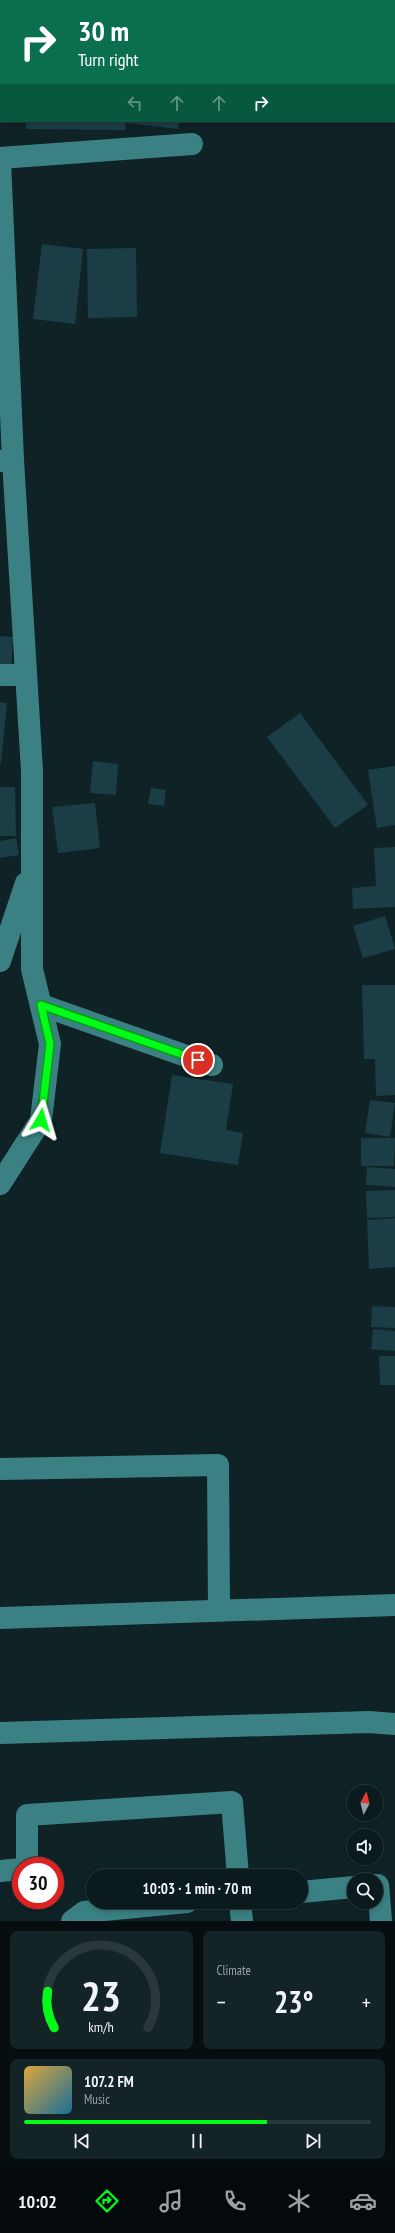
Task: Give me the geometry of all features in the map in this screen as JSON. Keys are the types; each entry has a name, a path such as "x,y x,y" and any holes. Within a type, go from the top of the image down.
{"street":[{"path":"0,158 192,144"},
{"path":"0,161 7,460 26,674 32,771 32,969 50,1044 41,1120 0,1184"},
{"path":"0,676 26,674"},
{"path":"0,961 32,865"},
{"path":"41,1005 212,1065"},
{"path":"0,1469 218,1465 219,1610"},
{"path":"0,1618 395,1604"},
{"path":"0,1733 369,1722 395,1724"},
{"path":"27,1857 27,1815 232,1802 237,1869"},
{"path":"0,1871 12,1870"},
{"path":"308,1891 347,1888"},
{"path":"72,1921 84,1912 115,1909"},
{"path":"241,1909 242,1921"},
{"path":"380,1909 381,1921"}],"building":[{"path":"26,122 125,122 125,130 26,129"},
{"path":"126,122 179,122 178,129"},
{"path":"42,244 83,249 75,324 33,319"},
{"path":"136,248 137,317 88,318 87,249"},
{"path":"0,636 13,637 11,671 0,670"},
{"path":"0,702 7,703 1,763 0,763"},
{"path":"300,713 368,805 335,828 267,737"},
{"path":"93,761 118,764 116,795 90,793"},
{"path":"395,766 395,825 377,828 368,770"},
{"path":"0,787 15,787 16,836 0,836"},
{"path":"151,788 166,790 164,806 148,804"},
{"path":"95,803 100,848 58,853 52,807"},
{"path":"16,838 19,855 0,858 0,841"},
{"path":"395,847 395,907 353,909 352,888 376,886 374,848"},
{"path":"385,916 395,949 363,958 353,926"},
{"path":"362,985 395,985 395,1095 376,1096 375,1059 364,1059"},
{"path":"172,1075 233,1084 226,1130 243,1133 238,1165 160,1153"},
{"path":"370,1100 395,1103 390,1137 365,1133"},
{"path":"361,1138 395,1138 394,1166 361,1166"},
{"path":"367,1167 395,1169 395,1187 366,1185"},
{"path":"395,1190 395,1217 367,1218 366,1191"},
{"path":"395,1218 395,1267 369,1269 367,1220"},
{"path":"372,1306 395,1307 395,1328 371,1327"},
{"path":"373,1329 395,1331 395,1351 371,1349"},
{"path":"379,1356 395,1356 395,1385 380,1385"}],"route":[{"path":"41,1120 50,1044 41,1005 198,1060"}]}
